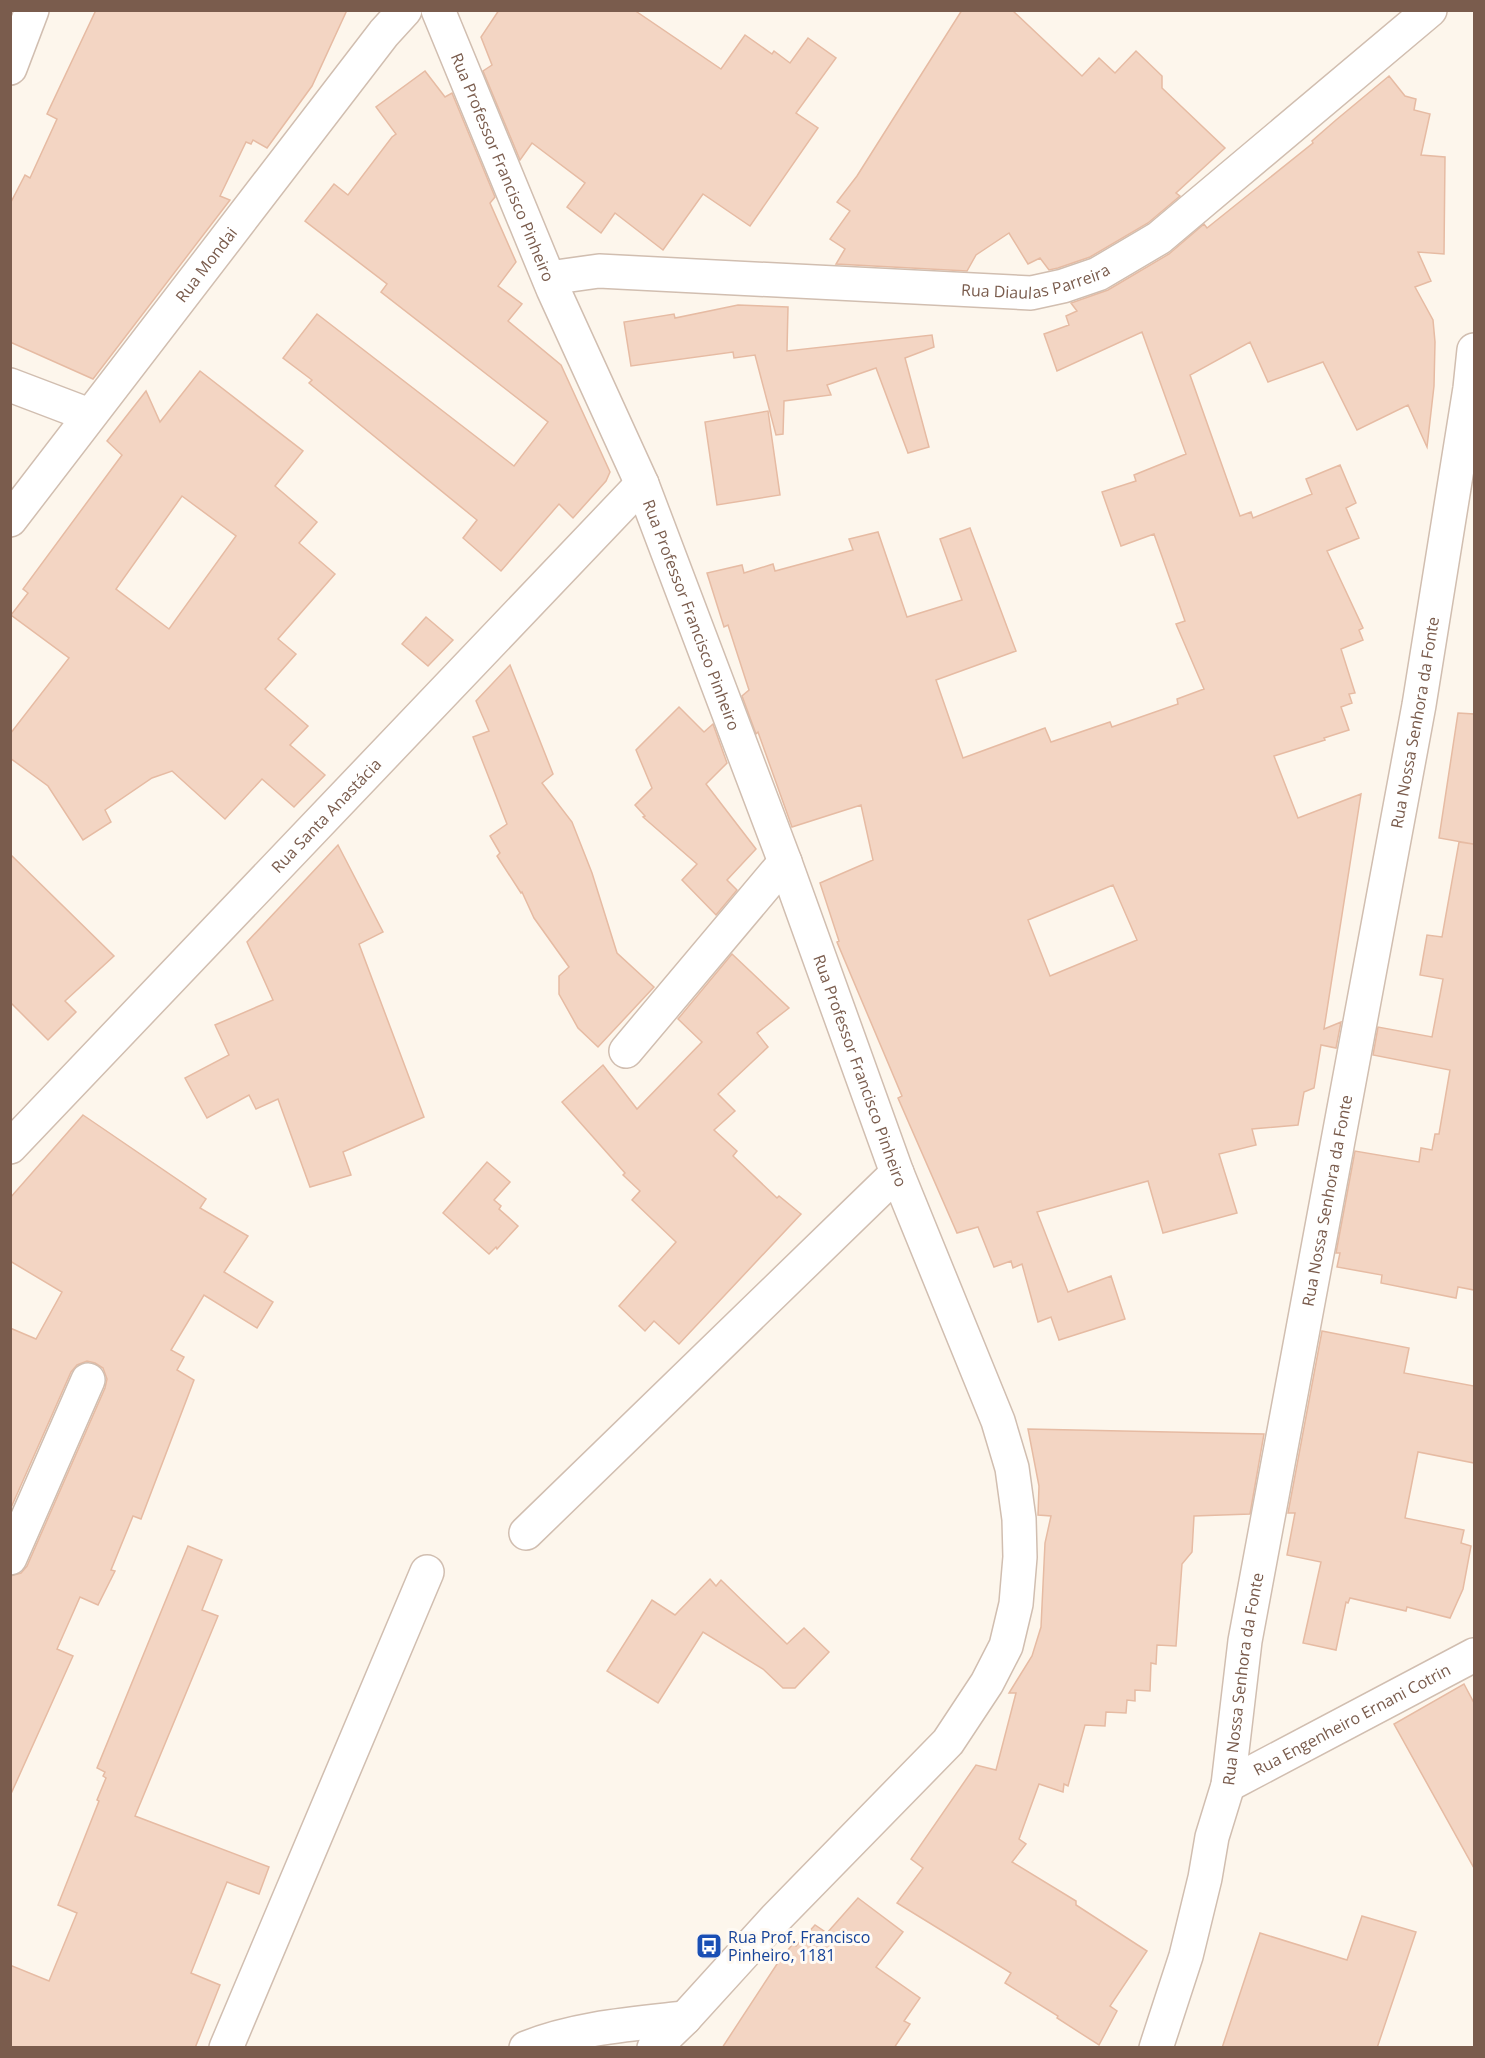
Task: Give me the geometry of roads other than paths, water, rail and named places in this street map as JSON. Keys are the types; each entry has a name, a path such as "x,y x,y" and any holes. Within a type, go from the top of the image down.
{"street":[{"path":"10,68 32,10"},
{"name":"Rua Mondai","path":"10,520 384,33 405,10"},
{"name":"Rua Professor Francisco Pinheiro","path":"438,10 549,278 642,484 785,862 897,1173 998,1420 1012,1468 1019,1519 1020,1557 1016,1604 1006,1646 987,1683 948,1742 775,1919 685,2018 654,2048"},
{"name":"Rua Diaulas Parreira","path":"549,278 599,271 1031,294 1063,286 1098,274 1159,238 1430,10"},
{"name":"Rua Nossa Senhora da Fonte","path":"1156,2048 1186,1956 1205,1878 1212,1837 1228,1785 1245,1641 1419,705 1474,350"},
{"path":"10,385 89,415"},
{"name":"Rua Santa Anastácia","path":"10,1147 642,484"},
{"path":"626,1051 785,862"},
{"path":"526,1533 897,1173"},
{"path":"10,1558 88,1380"},
{"path":"226,2048 427,1572"},
{"name":"Rua Engenheiro Ernani Cotrin","path":"1228,1785 1474,1655"},
{"path":"526,2048 547,2039 606,2027 685,2018"}],"place":[{"name":"Rua Prof. Francisco Pinheiro, 1181","path":"709,1946"}]}
